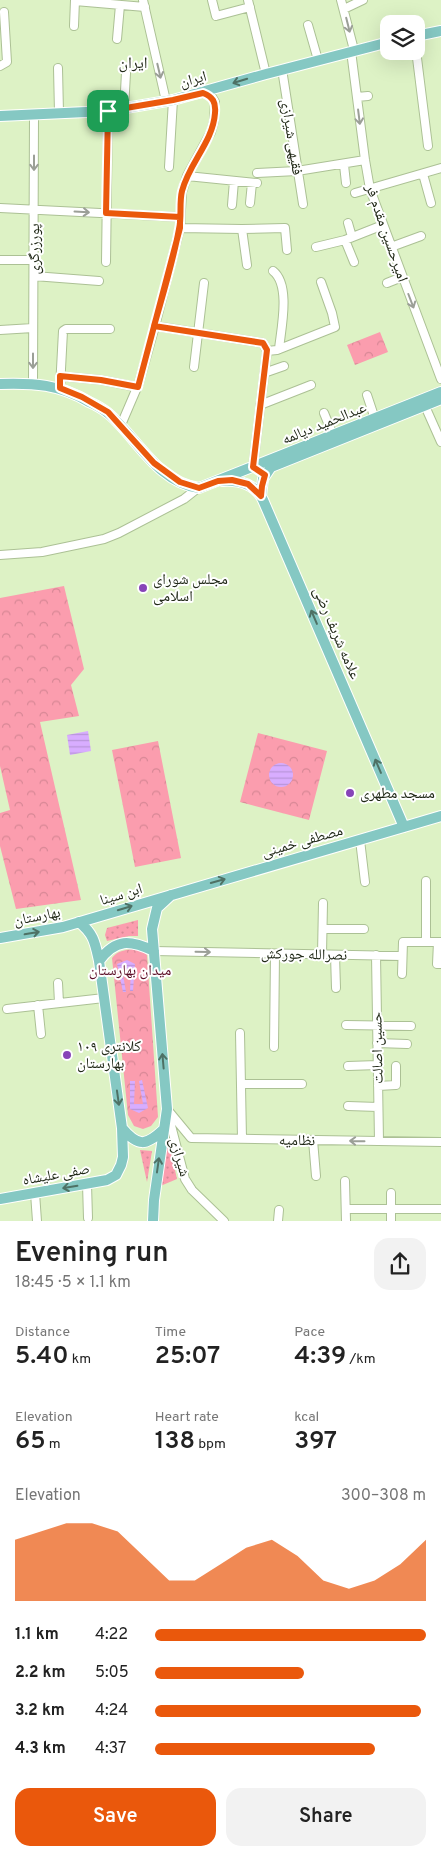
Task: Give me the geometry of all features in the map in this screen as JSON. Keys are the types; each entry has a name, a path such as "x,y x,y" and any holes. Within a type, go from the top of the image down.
{"main road":[{"path":"425,34 441,31"},
{"name":"ایران","path":"0,116 108,111 169,101 203,93 282,69 380,44"},
{"path":"0,384 33,383 60,388 108,412 160,468 180,482 198,488"},
{"name":"عبدالحمید دیالمه","path":"198,488 441,392"},
{"name":"عبدالحمید دیالمه","path":"265,475 276,465 441,399"},
{"path":"253,467 265,475 261,496"},
{"path":"218,481 232,480 248,484 261,496"},
{"name":"علامه شریف رضی","path":"261,496 404,827"},
{"name":"مصطفی خمینی","path":"172,894 441,816"},
{"path":"153,1221 154,1200 167,1109 152,929 158,908 172,894"},
{"name":"ابن سینا","path":"80,922 172,894"},
{"path":"80,922 89,930 95,943 99,960 122,1128 134,1141 145,1144 152,1141 163,1130"},
{"name":"بهارستان","path":"0,938 63,927 80,922"},
{"path":"99,960 107,950 118,944 131,942 154,951"},
{"name":"صفی علیشاه","path":"0,1199 107,1180 116,1175 123,1157 122,1128"}],"street":[{"path":"74,26 75,0 120,5 144,3 169,101 169,167"},
{"path":"212,0 216,16 249,3 266,74"},
{"name":"امیرحسین مقدم فر","path":"341,0 352,51 370,189 441,379"},
{"path":"344,9 363,0"},
{"path":"117,39 120,5"},
{"path":"0,66 7,62 4,12"},
{"path":"308,25 318,60"},
{"path":"417,60 428,146"},
{"path":"58,68 59,113"},
{"name":"فقیهی شیرازی","path":"282,69 297,171 304,204"},
{"path":"124,109 126,73"},
{"path":"121,425 138,387 180,228 182,192 187,176 211,132 214,121 215,102 212,97 203,93"},
{"path":"357,97 368,96"},
{"path":"106,262 108,111"},
{"name":"پورزرگری","path":"33,383 34,115"},
{"path":"257,173 297,171 344,165 365,160"},
{"path":"344,165 346,183"},
{"path":"355,193 441,168"},
{"path":"423,174 431,203"},
{"path":"187,176 255,183 250,203"},
{"path":"232,205 234,181"},
{"path":"0,208 180,217"},
{"path":"348,223 348,239 354,262"},
{"path":"316,247 348,239 383,225"},
{"path":"180,228 242,230 285,228 287,250"},
{"path":"242,230 247,265"},
{"path":"391,247 421,236"},
{"path":"0,260 34,260"},
{"path":"273,270 280,282 284,300 279,349"},
{"path":"34,276 99,281"},
{"path":"387,283 402,277"},
{"path":"267,350 279,349 335,327 321,282"},
{"path":"194,367 204,283"},
{"path":"154,326 263,343 267,350 253,467"},
{"path":"0,330 34,328"},
{"path":"60,388 62,334 65,329 110,329"},
{"path":"264,373 284,366"},
{"path":"60,376 101,380 138,387"},
{"path":"260,405 311,385"},
{"path":"367,395 375,419"},
{"path":"425,406 441,442"},
{"path":"324,414 333,435"},
{"path":"0,555 42,552 104,539 184,499 198,488"},
{"path":"360,840 365,882"},
{"path":"426,881 426,942"},
{"path":"322,954 323,903"},
{"path":"323,929 364,929"},
{"path":"402,974 403,942 440,942 437,964 441,964"},
{"name":"نصرالله جورکش","path":"154,951 402,956"},
{"path":"274,1047 275,954"},
{"path":"336,954 336,988"},
{"name":"حسین اصالت","path":"376,955 379,1141"},
{"path":"58,983 59,1003"},
{"path":"7,1009 104,998"},
{"path":"38,1005 41,1034"},
{"path":"346,1026 411,1026"},
{"path":"240,1033 242,1139"},
{"path":"378,1042 407,1044"},
{"path":"348,1066 378,1065"},
{"path":"378,1086 396,1085 396,1066"},
{"path":"241,1084 302,1084"},
{"path":"348,1106 378,1107"},
{"name":"نظامیه","path":"167,1109 191,1138 441,1142"},
{"name":"شیرازی","path":"167,1109 185,1179 192,1190 224,1221"},
{"path":"313,1140 316,1176"},
{"path":"345,1181 346,1221"},
{"path":"87,1184 88,1218"},
{"path":"35,1193 37,1221"},
{"path":"391,1193 391,1221"},
{"path":"346,1210 441,1209"},
{"path":"278,1221 279,1210"}],"green space":[{"path":"380,332 388,352 355,365 347,345"},
{"path":"64,586 84,669 71,685 79,716 40,722 81,900 16,909 0,846 0,813 10,810 0,766 0,598"},
{"path":"258,733 327,751 309,820 240,802"},
{"path":"158,741 181,858 135,867 112,750"},
{"path":"138,920 138,936 107,941 105,935 107,928"},
{"name":"میدان بهارستان","path":"133,949 142,951 147,955 158,1117 151,1126 143,1129 134,1126 128,1115 112,958 119,952"},
{"path":"168,1139 177,1179 158,1187"},
{"path":"140,1150 152,1151 147,1182"}],"shaded area":[{"path":"88,731 91,751 70,755 67,735"},
{"path":"281,763 289,767 293,775 289,783 281,787 273,783 269,775 273,767"},
{"path":"127,960 135,964 133,991 130,991 131,969 122,969 126,992 123,992 117,964"},
{"path":"142,1080 148,1108 139,1113 130,1109 130,1081 135,1081 134,1104 143,1104 139,1081"}],"place":[{"name":"مجلس شورای اسلامی","path":"143,588"},
{"name":"مسجد مطهری","path":"350,793"},
{"name":"کلانتری ۱۰۹ بهارستان","path":"67,1055"}],"district":[{"name":"ایران","path":"133,62"}],"route":[{"path":"108,111 106,213 180,217 180,228 154,326 138,387 101,380 60,376 60,388 82,397 108,412 154,463 172,478 199,488 218,481 232,480 248,484 261,496 265,475 253,467 266,347 263,343 154,326 167,277 180,228 182,192 187,176 211,132 215,115 215,102 212,97 203,93 108,111"}]}
